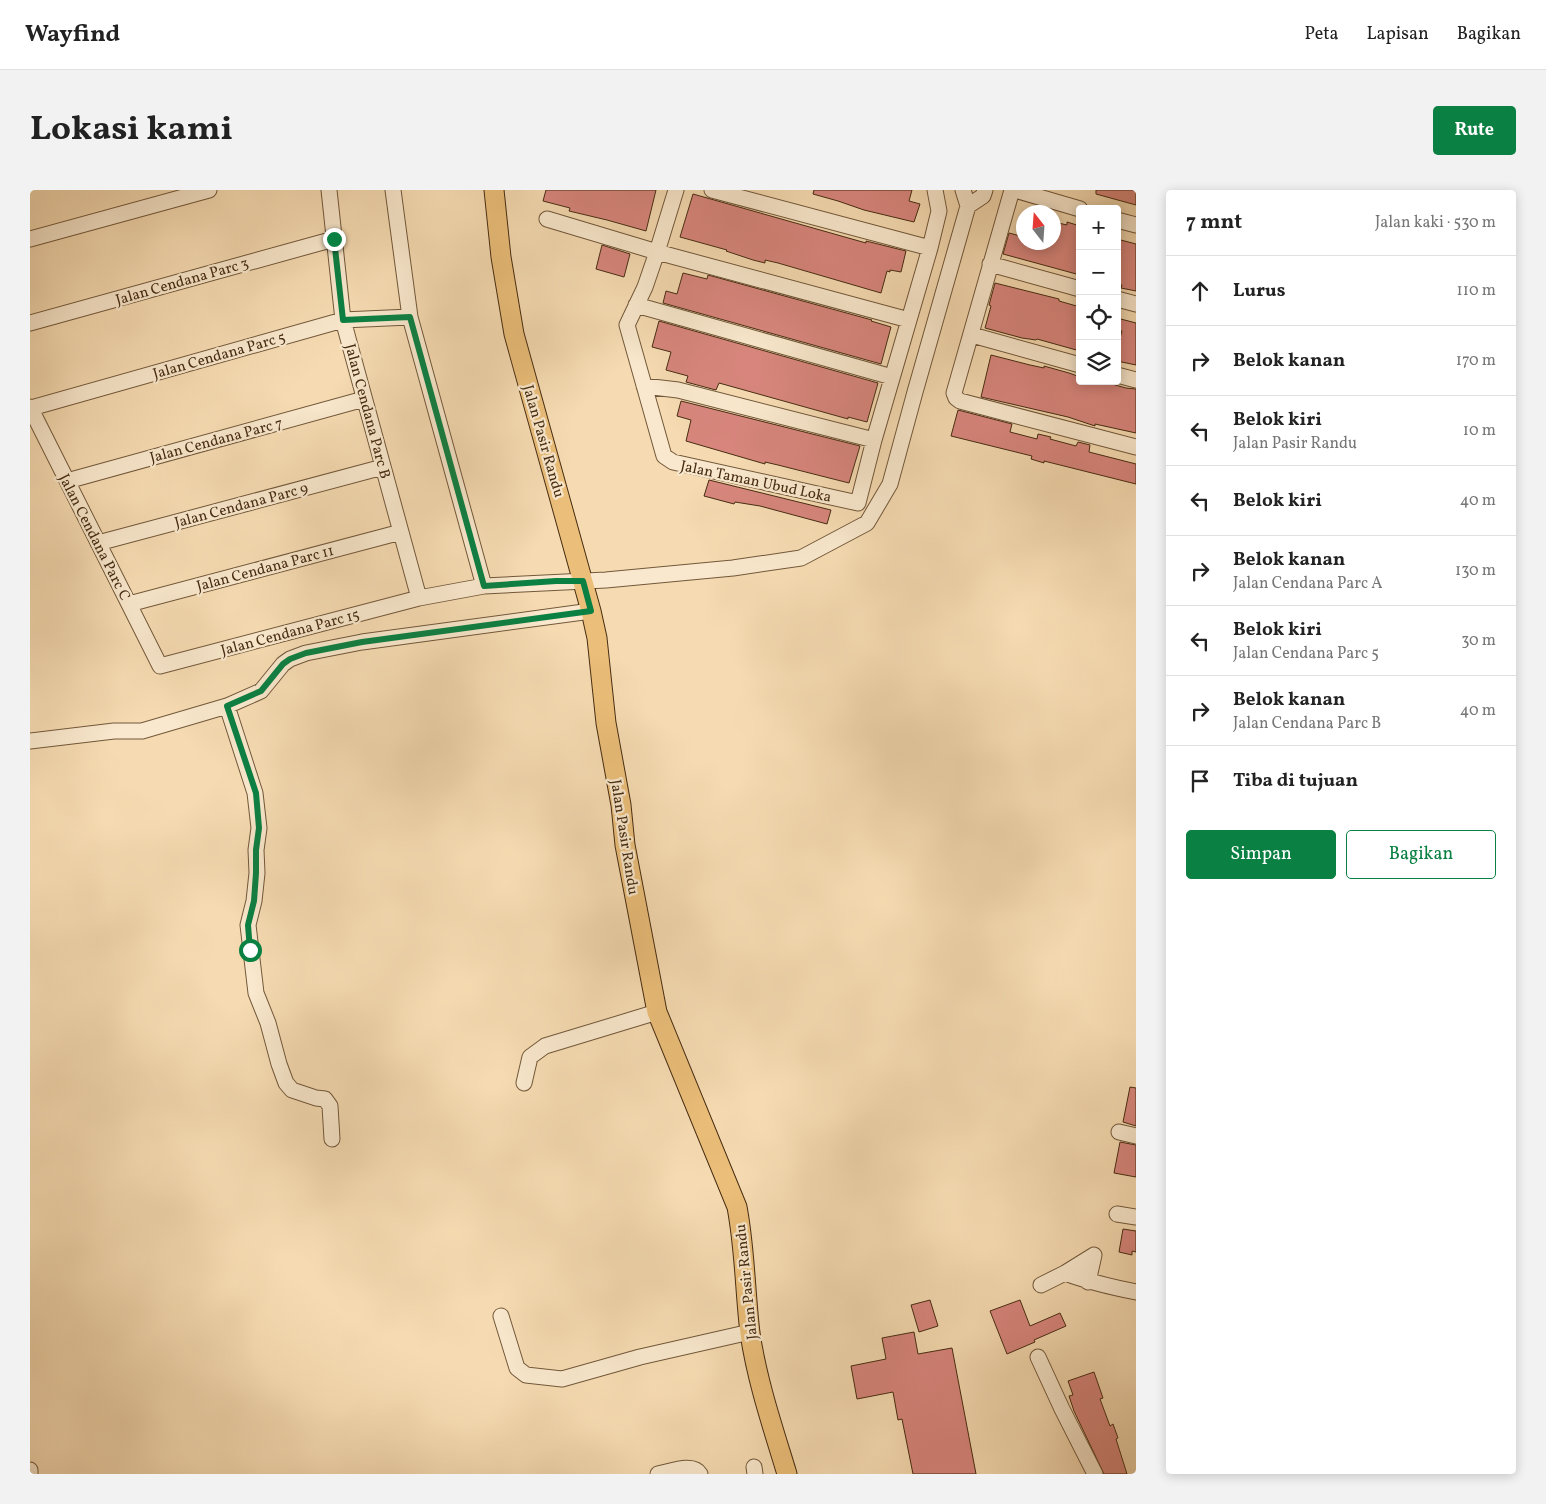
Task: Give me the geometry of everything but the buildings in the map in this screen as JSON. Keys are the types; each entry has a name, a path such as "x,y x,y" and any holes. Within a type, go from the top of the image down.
{"main road":[{"name":"Jalan Pasir Randu","path":"494,190 501,257 514,334 583,581 597,638 606,723 621,806 625,846 657,1012 737,1207 742,1234 750,1332 760,1382 787,1474"}],"street":[{"path":"30,239 209,190"},
{"name":"Jalan Cendana Parc B","path":"329,190 343,320 419,598"},
{"path":"393,190 410,317 484,586"},
{"name":"Jalan Taman Ubud Loka","path":"676,190 657,252 627,325 664,456 673,462 858,503 939,211 934,190"},
{"path":"712,190 930,248"},
{"path":"963,190 968,206 983,196 985,190"},
{"path":"1076,208 1013,190 954,393 960,401 1136,447"},
{"name":"Jalan Cendana Parc 15","path":"160,666 419,598 484,586 583,581 734,568 801,558 867,523 890,484 914,392 968,206"},
{"path":"547,219 657,252 909,320"},
{"path":"1121,221 1136,225"},
{"name":"Jalan Cendana Parc 3","path":"30,323 334,239"},
{"path":"990,264 1076,288"},
{"path":"1121,300 1136,304"},
{"path":"636,305 892,377"},
{"name":"Jalan Cendana Parc 5","path":"30,407 343,320 410,317"},
{"path":"972,335 1076,364"},
{"path":"1121,376 1136,380"},
{"path":"644,386 678,390 874,440"},
{"name":"Jalan Cendana Parc 7","path":"67,481 364,399"},
{"name":"Jalan Cendana Parc C","path":"30,407 160,666"},
{"name":"Jalan Cendana Parc 9","path":"98,543 383,467"},
{"name":"Jalan Cendana Parc 11","path":"129,604 401,532"},
{"path":"30,741 114,731 142,731 227,706 261,691 283,664 306,653 362,642 591,611"},
{"path":"227,706 256,793 259,828 254,901 248,925 256,993 268,1023 278,1064 286,1083 292,1090 325,1099 330,1106 332,1140"},
{"path":"524,1083 530,1057 545,1046 657,1012"},
{"path":"1119,1132 1136,1136"},
{"path":"1117,1214 1136,1217"},
{"path":"1041,1286 1094,1255 1088,1282"},
{"path":"1066,1273 1088,1282 1136,1292"},
{"path":"501,1316 517,1368 526,1375 562,1380 640,1357 750,1332"},
{"path":"1038,1357 1095,1474"},
{"path":"658,1474 692,1467 698,1470 700,1474"}],"route":[{"path":"250,950 248,925 254,901 259,828 256,793 227,706 261,691 283,664 306,653 362,642 591,611 583,581 484,586 410,317 343,320 334,239"}]}
